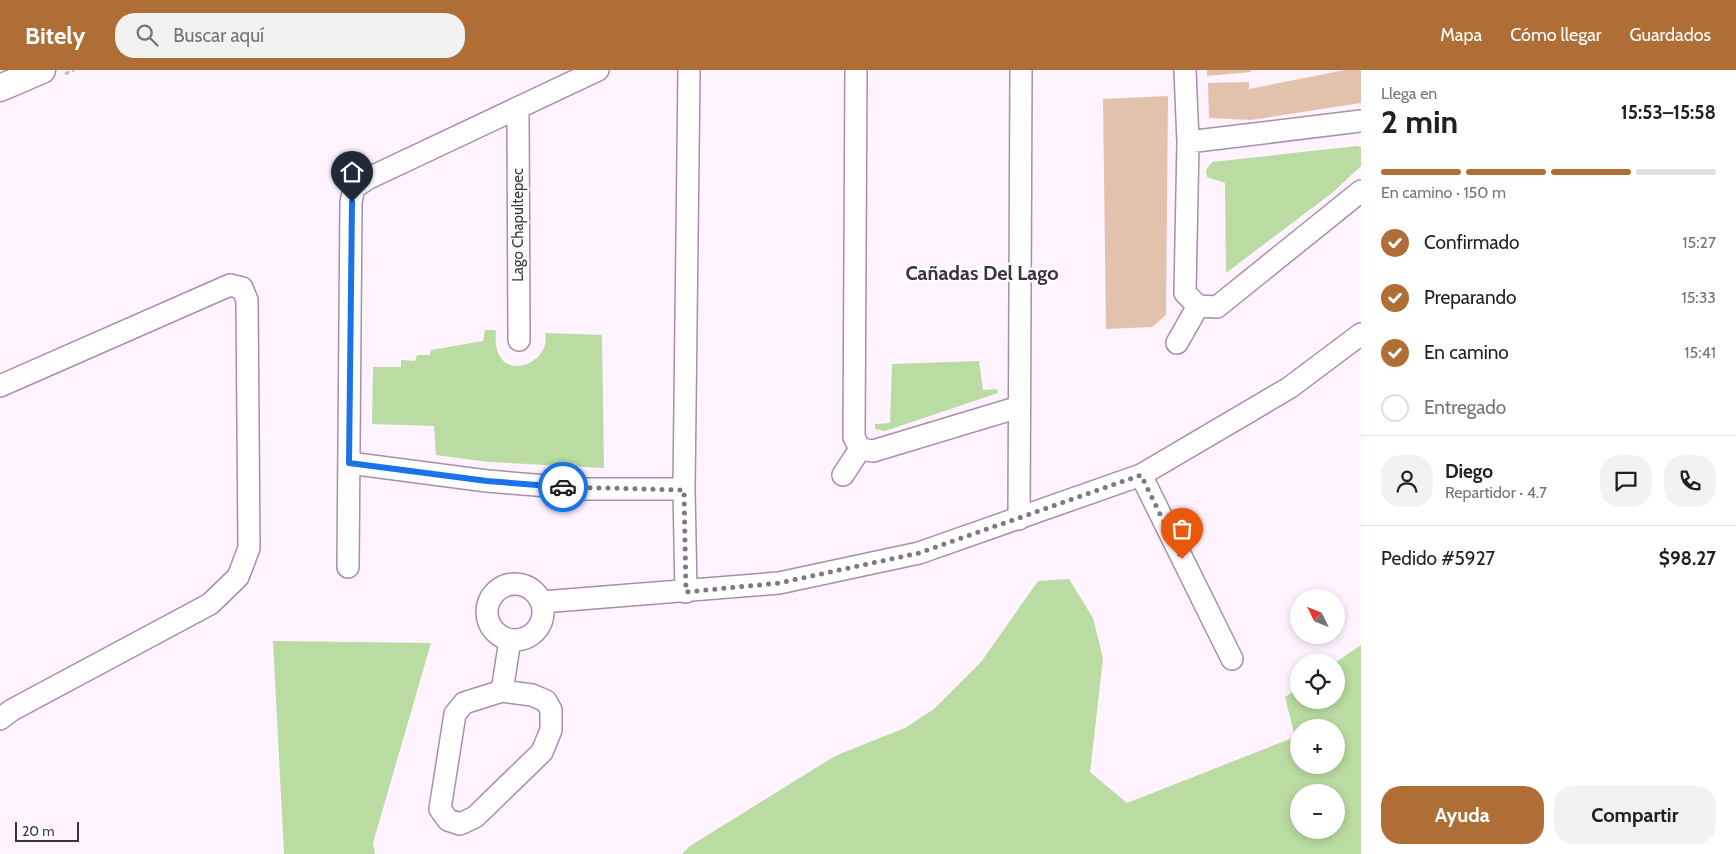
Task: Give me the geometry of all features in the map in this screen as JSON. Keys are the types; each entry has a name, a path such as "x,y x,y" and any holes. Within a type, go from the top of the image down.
{"main road":[{"path":"0,88 42,70"}],"street":[{"path":"348,567 352,202 347,183 367,179 518,110 598,70"},
{"path":"686,592 684,490 689,70"},
{"path":"856,70 854,437 860,449"},
{"path":"1019,519 1021,70"},
{"path":"1185,70 1188,142 1185,293 1198,306 1217,307 1361,191"},
{"name":"Lago Chapultepec","path":"518,110 519,340"},
{"path":"1188,142 1361,121"},
{"path":"0,386 230,285 242,288 247,300 248,548 238,577 210,604 12,710 0,719"},
{"path":"1177,343 1198,306"},
{"path":"542,602 686,592 779,583 919,553 1141,475 1289,388 1361,334"},
{"path":"860,449 873,451 1019,407"},
{"path":"842,475 860,449"},
{"path":"349,463 487,481 584,489 684,490"},
{"path":"1141,475 1232,659"},
{"path":"520,584 533,590 542,602 543,617 536,630 524,639 510,640 496,633 488,621 487,607 493,593 505,585 520,584"},
{"path":"502,691 510,640"},
{"path":"502,691 532,695 546,701 552,710 551,730 542,752 475,817 460,824 448,820 440,809 455,714 464,702 502,691"}],"green space":[{"path":"1361,147 1361,166 1332,193 1226,273 1225,183 1207,177 1206,170 1212,162"},
{"path":"485,330 496,330 497,348 502,360 511,365 521,366 531,362 540,355 545,345 545,333 602,335 604,468 489,462 436,455 434,426 372,424 373,367 401,367 401,360 415,361 417,355 430,355 431,350 483,341"},
{"path":"979,361 983,390 997,389 998,393 885,431 875,429 875,424 890,423 892,364"},
{"path":"1069,579 1093,618 1103,658 1090,772 1127,803 1290,739 1290,774 1345,774 1345,719 1290,719 1285,697 1290,694 1290,709 1345,709 1345,656 1361,645 1361,854 682,854 690,846 835,756 905,728 934,709 981,662 1038,581"},
{"path":"273,641 431,643 373,843 375,854 284,854"}],"building":[{"path":"1207,70 1251,70 1251,72 1207,76"},
{"path":"1345,70 1361,70 1361,103 1251,120 1209,118 1208,83 1249,82 1249,89"},
{"path":"1168,96 1166,315 1152,327 1106,329 1103,99"}],"way so far":[{"path":"563,487 684,490 686,592 779,583 919,553 1141,475 1182,559"}],"district":[{"name":"Cañadas Del Lago","path":"982,273"}],"route":[{"path":"352,202 349,463 487,481 563,487"}]}
